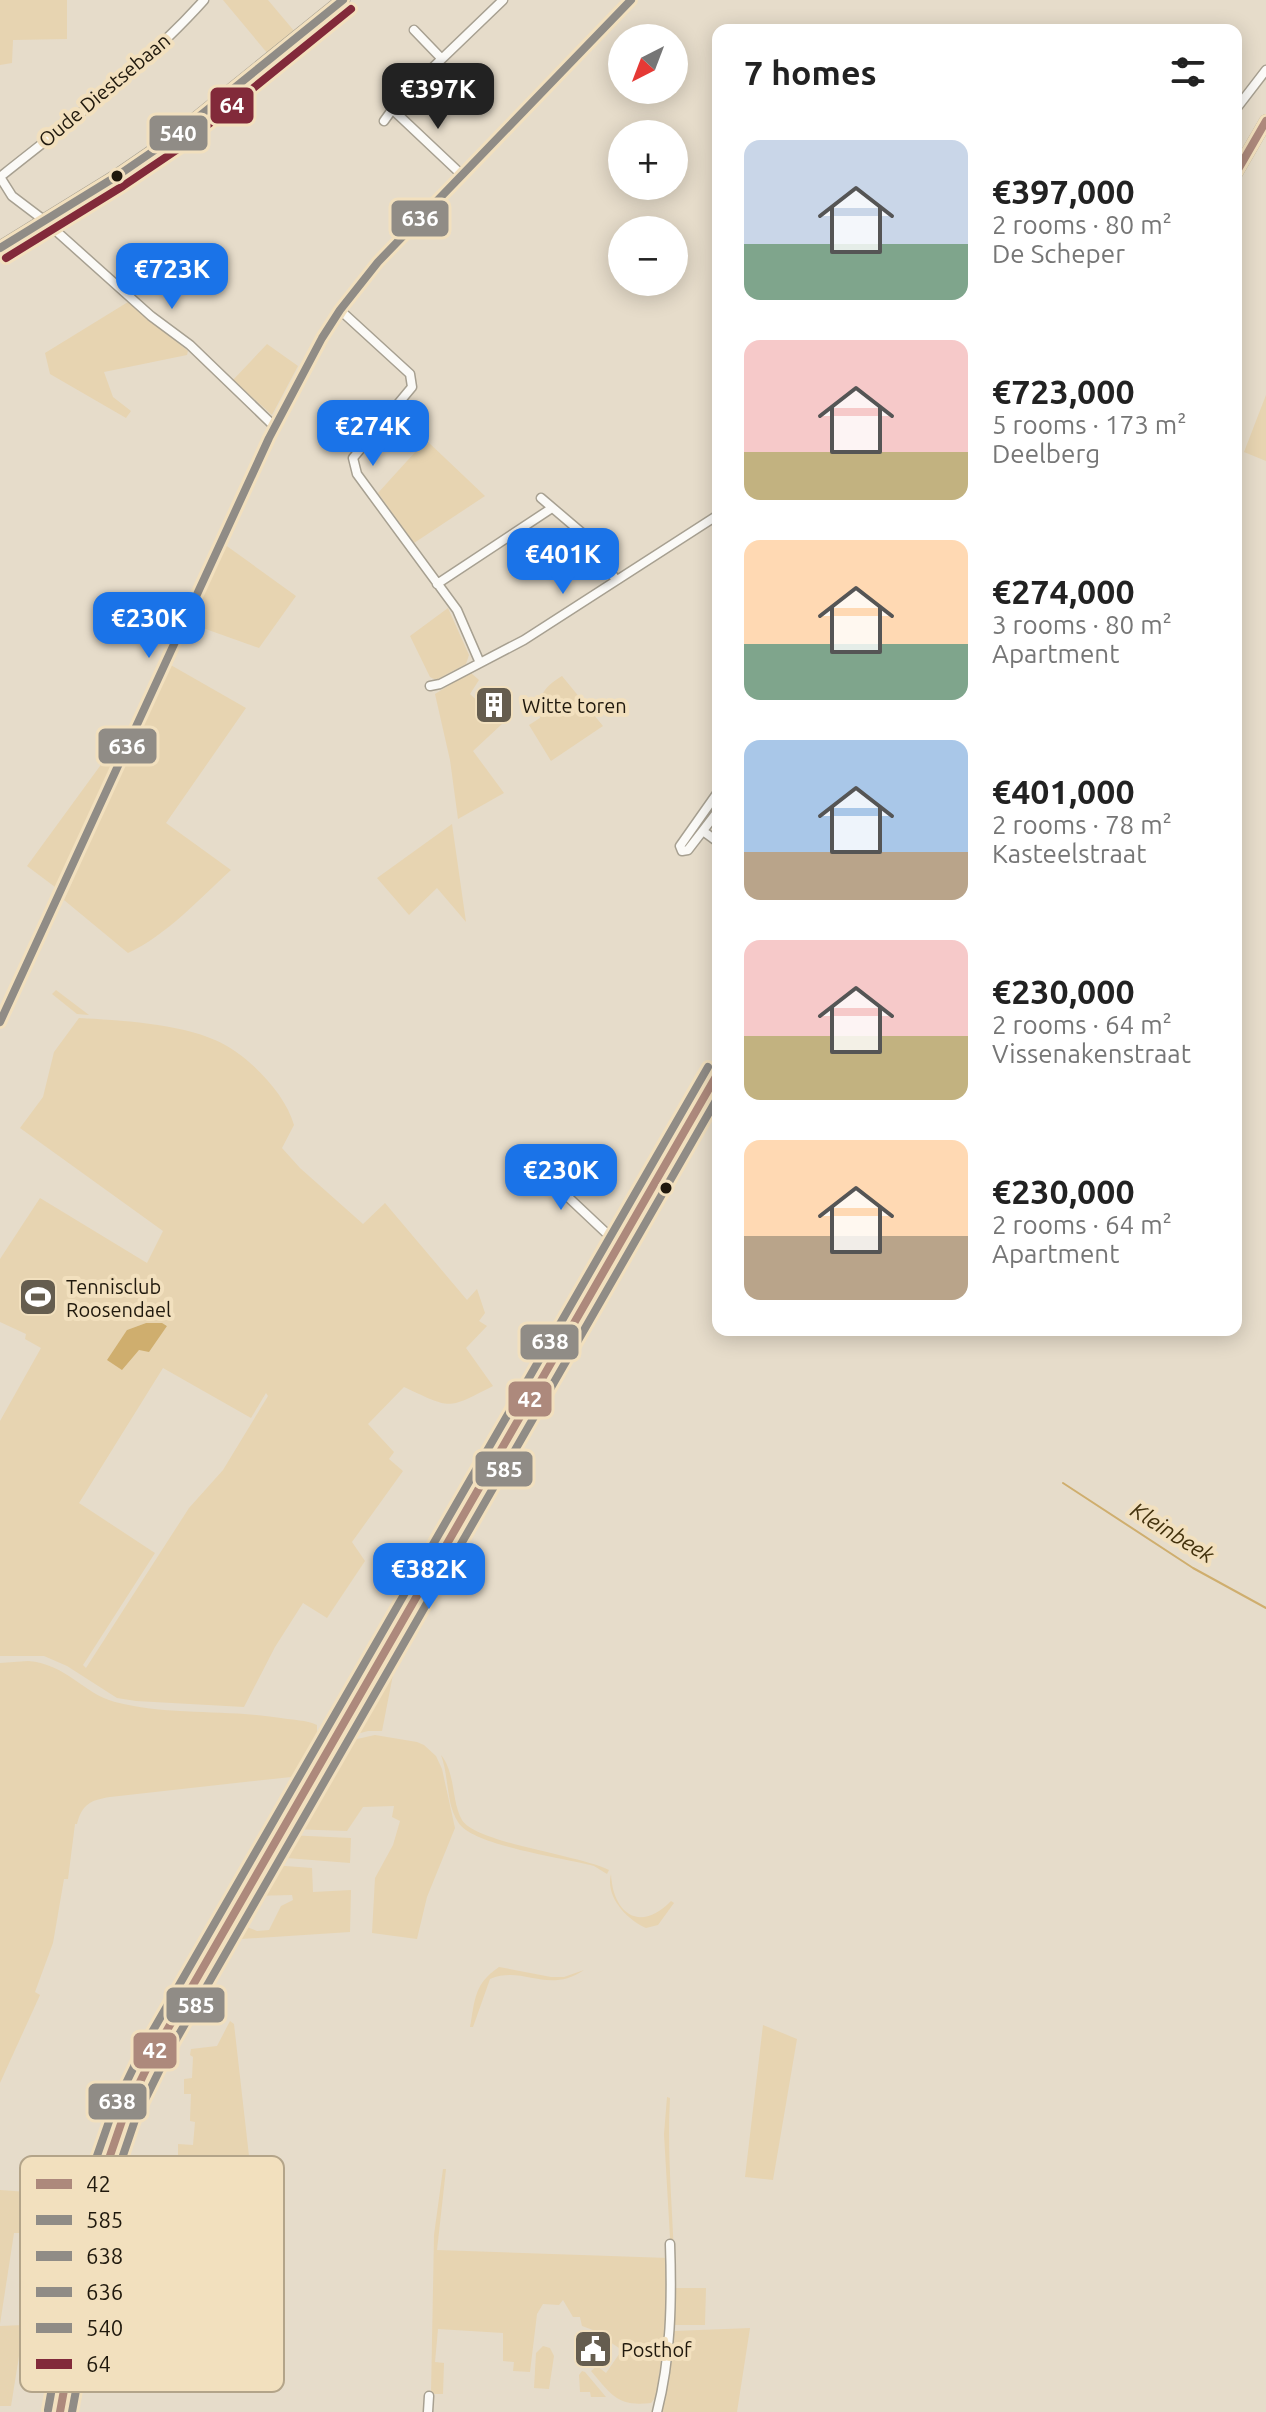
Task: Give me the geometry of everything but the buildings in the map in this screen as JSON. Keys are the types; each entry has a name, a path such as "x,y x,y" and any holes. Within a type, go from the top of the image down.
{"main road":[{"path":"0,248 126,170 196,120 343,0"},
{"path":"1242,163 1266,121"},
{"path":"110,2156 133,2094 155,2051 712,1084"},
{"path":"60,2412 64,2392"}],"street":[{"name":"Oude Diestsebaan","path":"0,177 96,100 204,0"},
{"path":"384,121 441,58 503,0"},
{"path":"0,1022 275,427 309,360 340,310 378,262 631,0"},
{"path":"414,30 441,58"},
{"path":"1242,101 1266,70"},
{"path":"392,109 462,175"},
{"path":"0,177 12,196 45,221 151,316 190,345 275,427"},
{"path":"340,310 410,374 413,381 412,387 358,449 353,458 357,474 457,610 480,663"},
{"path":"343,469 354,464"},
{"path":"541,498 588,538 616,580"},
{"path":"437,584 552,508"},
{"path":"430,686 440,684 524,640 712,519"},
{"path":"712,801 680,846 682,851 688,850 712,824"},
{"path":"703,831 712,838"},
{"path":"529,1152 551,1181 620,1246"},
{"path":"657,2412 670,2326 670,2244"},
{"path":"428,2412 429,2396"}],"shaded area":[{"path":"0,0 67,0 67,39 13,40 12,63 0,65"},
{"path":"223,0 268,0 295,32 268,54"},
{"path":"128,302 188,351 187,355 104,372 113,397 131,411 126,418 50,374 45,353"},
{"path":"267,344 298,366 272,415 233,380"},
{"path":"1266,395 1266,461 1244,452"},
{"path":"426,440 485,496 414,543 378,493"},
{"path":"224,544 296,596 259,648 188,620"},
{"path":"448,608 469,655 466,664 436,680 430,677 410,636"},
{"path":"169,664 246,708 166,823 231,870 169,926 128,953 64,900"},
{"path":"470,672 479,680 470,694 502,724 473,751 504,793 458,819 450,760 435,694"},
{"path":"562,676 603,726 551,761 529,725 540,718 539,704 543,693"},
{"path":"108,755 115,759 55,887 27,866"},
{"path":"452,824 466,922 437,888 409,915 377,878"},
{"path":"56,990 89,1015 77,1014 52,994"},
{"path":"79,1018 167,1027 201,1035 227,1046 263,1075 282,1100 294,1125 282,1148 300,1168 363,1224 385,1203 467,1300 477,1289 485,1313 479,1321 487,1326 466,1348 493,1386 449,1404 404,1387 368,1424 394,1452 389,1459 403,1471 352,1542 365,1561 327,1618 303,1603 275,1647 244,1707 117,1698 67,1666 44,1656 0,1656 0,1421 41,1348 25,1339 26,1334 0,1322 0,1259 40,1198 147,1263 163,1231 20,1128 43,1097 54,1052","holes":["146,1323 167,1325 149,1351 139,1350 127,1330","163,1368 251,1418 266,1393 268,1396 223,1470 189,1508 86,1668 83,1665 155,1553 79,1503"]},
{"path":"146,1323 167,1326 149,1352 139,1350 122,1370 107,1360 127,1330"},
{"path":"392,1649 398,1649 382,1731 368,1731 342,1738"},
{"path":"28,1661 53,1667 103,1698 115,1702 156,1709 260,1715 317,1725 317,1735 284,1801 285,1808 327,1727 335,1729 250,1877 272,1831 291,1777 110,1797 85,1807 75,1824 68,1879 64,1879 53,1943 35,1992 40,1995 0,2083 0,1663"},
{"path":"375,1735 417,1742 436,1756 442,1769 455,1828 427,1897 417,1939 372,1933 375,1878 393,1845 400,1821 392,1817 394,1806 363,1807 347,1831 290,1829 339,1743"},
{"path":"441,1755 449,1770 462,1820 471,1828 507,1842 595,1864 609,1870 607,1874 594,1866 520,1850 481,1838 467,1830 458,1822 451,1807"},
{"path":"287,1835 351,1838 350,1863 274,1857"},
{"path":"272,1865 312,1868 313,1892 351,1890 350,1932 226,1940 237,1923 257,1931 269,1930 281,1906 293,1900 292,1895 252,1896"},
{"path":"611,1874 617,1900 630,1914 649,1916 671,1901 674,1903 658,1925 646,1928 619,1907 611,1891"},
{"path":"499,1967 551,1977 564,1977 584,1970 558,1980 514,1975 490,1979 473,2027 470,2027 480,1986"},
{"path":"230,2021 234,2024 249,2156 178,2156 178,2144 193,2145 195,2122 190,2121 191,2094 184,2094 184,2079 192,2078 191,2049 217,2046"},
{"path":"763,2025 797,2039 773,2180 745,2177"},
{"path":"146,2050 151,2050 107,2156 99,2156 113,2113"},
{"path":"667,2097 670,2098 669,2157 674,2255 671,2255 664,2134"},
{"path":"443,2169 446,2169 437,2250 669,2258 667,2323 656,2397 651,2403 622,2401 591,2371 597,2366 606,2373 622,2350 610,2342 612,2337 582,2326 580,2317 573,2317 563,2300 559,2305 543,2304 537,2314 530,2372 513,2371 514,2362 503,2361 503,2333 438,2329 435,2362 444,2363 443,2394 431,2394 434,2235"},
{"path":"0,2190 20,2191 20,2233 14,2233 0,2324"},
{"path":"675,2288 706,2288 705,2325 673,2325"},
{"path":"20,2325 20,2350 11,2406 0,2406 0,2326"},
{"path":"750,2328 737,2412 659,2412 674,2331"},
{"path":"543,2346 550,2348 554,2356 549,2389 534,2388 536,2353"},
{"path":"582,2371 606,2397 591,2397 590,2392 580,2392 579,2375"}],"waterway":[{"name":"Kleinbeek","path":"1063,1483 1193,1568 1266,1608"}],"transit line":[{"name":"540","path":"0,248 171,139 343,0"},
{"name":"636","path":"0,1022 269,438 322,338 378,262 631,0"},
{"name":"64","path":"6,258 178,149 351,9"},
{"name":"42","path":"1242,163 1266,121"},
{"name":"638","path":"97,2156 113,2110 144,2046 708,1067"},
{"name":"42","path":"110,2156 124,2115 155,2051 712,1083"},
{"name":"585","path":"123,2156 135,2120 166,2057 712,1107"},
{"name":"638","path":"48,2410 51,2392"},
{"name":"42","path":"60,2412 64,2392"},
{"name":"585","path":"72,2412 76,2392"}],"place":[{"name":"Witte toren","path":"494,705"},
{"name":"Tennisclub Roosendael","path":"38,1297"},
{"name":"Posthof","path":"593,2349"}]}
